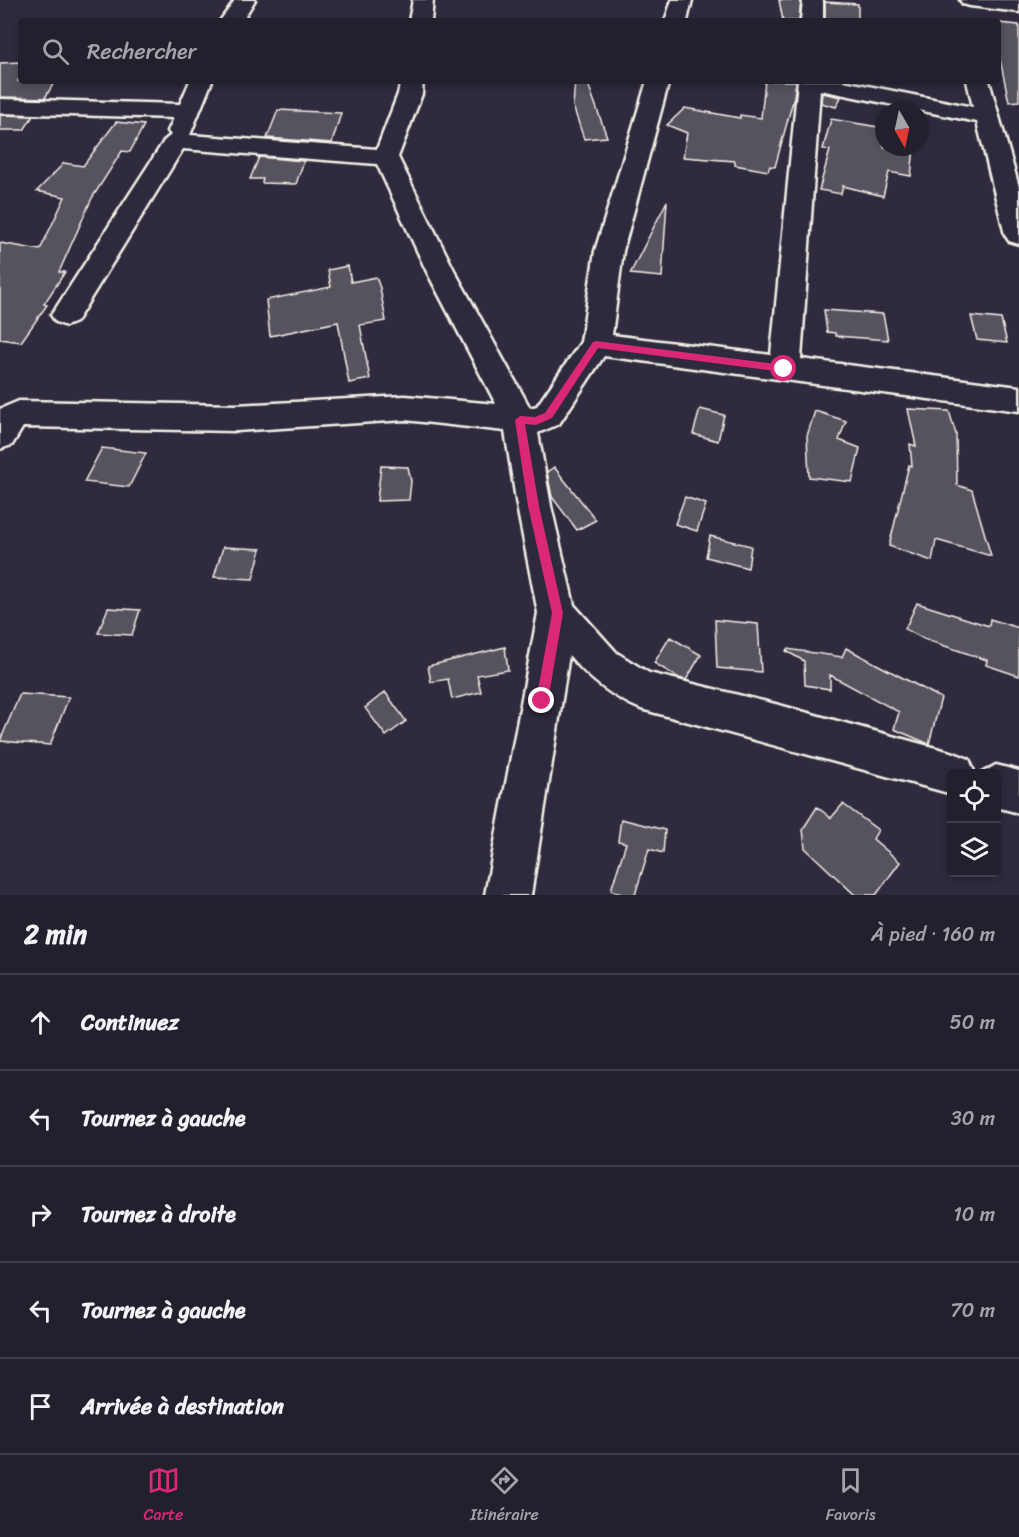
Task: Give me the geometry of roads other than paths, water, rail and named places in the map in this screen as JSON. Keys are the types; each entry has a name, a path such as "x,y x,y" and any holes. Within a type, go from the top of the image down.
{"street":[{"path":"233,18 245,0"},
{"path":"420,18 423,0"},
{"path":"677,18 682,0"},
{"path":"812,18 813,0"},
{"path":"958,0 962,18"},
{"path":"970,0 1019,6"},
{"path":"66,315 176,141 200,84"},
{"path":"412,84 410,94 386,157 440,270 520,420 534,506 557,613 508,895"},
{"path":"0,436 12,417 19,414 236,418 405,408 536,421 549,415 596,344 609,251 657,84"},
{"path":"784,369 809,84"},
{"path":"824,84 987,117"},
{"path":"979,84 1019,235"},
{"path":"0,106 188,111"},
{"path":"176,141 386,157"},
{"path":"596,344 1019,399"},
{"path":"557,613 603,666 641,690 779,725 947,772"},
{"path":"1001,787 1019,792"}]}
